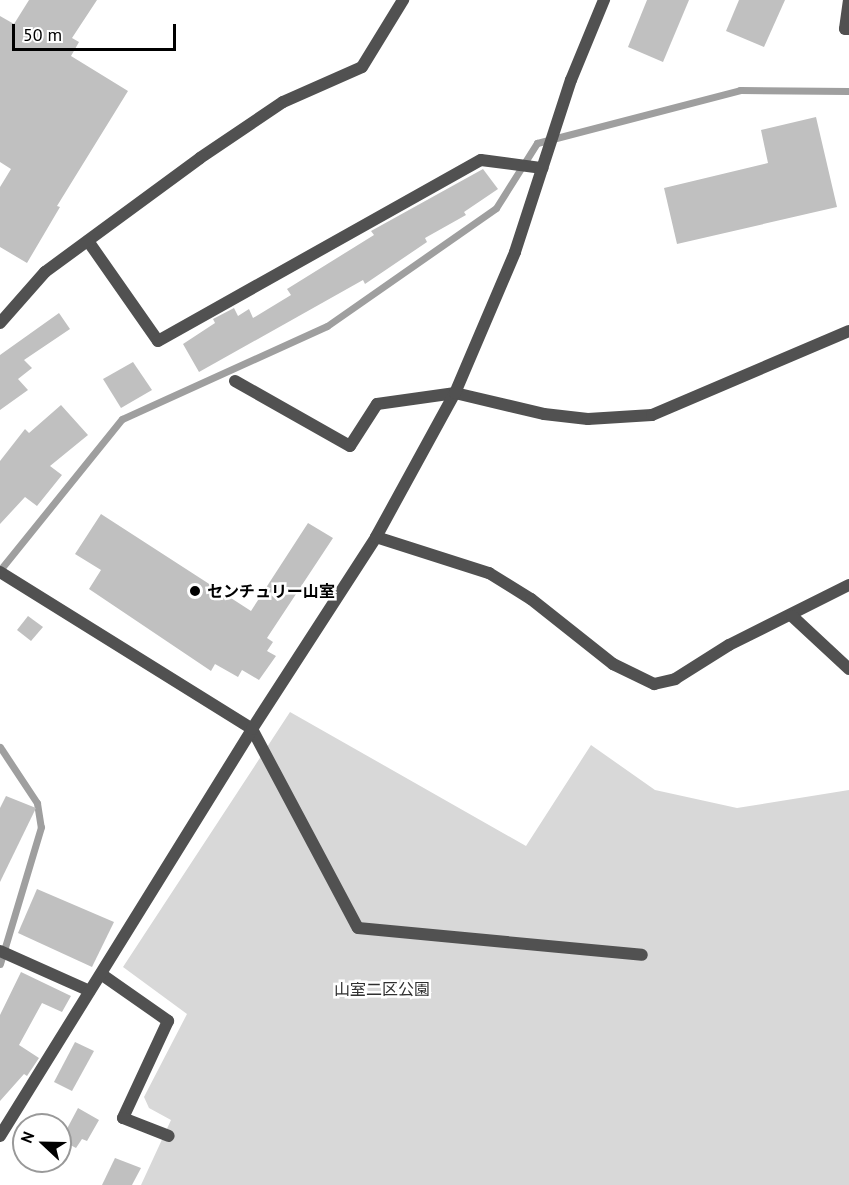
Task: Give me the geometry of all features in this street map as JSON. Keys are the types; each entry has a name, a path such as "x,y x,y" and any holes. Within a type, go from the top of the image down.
{"street":[{"path":"0,323 45,272 200,158 283,102 362,66 403,0"},
{"path":"0,1136 252,729 376,537 455,393 515,252 571,80 603,0"},
{"path":"849,0 845,29 849,29"},
{"path":"88,241 158,340 481,160 542,168"},
{"path":"235,381 350,446 377,404 455,393 544,414 588,418 652,415 849,331"},
{"path":"376,537 489,573 531,599 613,664 654,684 675,680 729,645 792,616 849,585"},
{"path":"0,572 252,729 358,928 642,955"},
{"path":"792,616 849,669"},
{"path":"0,951 90,991"},
{"path":"100,974 168,1021 123,1118 169,1137"}],"green space":[{"name":"山室二区公園","path":"290,712 526,846 591,745 655,790 737,808 849,790 849,1185 141,1185 171,1120 149,1108 144,1097 187,1014 123,967"}],"building":[{"path":"29,0 97,0 72,38 79,42 71,56 128,91 57,206 60,207 27,263 0,247 0,187 11,169 0,162 0,16 14,24"},
{"path":"647,0 689,0 663,62 628,47"},
{"path":"739,0 785,0 764,47 726,31"},
{"path":"816,117 837,207 677,244 664,188 768,163 761,130"},
{"path":"483,169 498,189 464,212 466,215 425,238 427,242 365,284 363,280 199,372 183,344 215,323 213,319 234,308 238,316 249,309 253,318 291,295 287,289 374,235 371,231"},
{"path":"59,313 70,329 24,360 32,368 18,379 28,390 0,410 0,355"},
{"path":"133,362 152,390 121,408 103,379"},
{"path":"61,405 88,435 50,466 62,475 37,506 25,497 0,524 0,461 25,429 29,433"},
{"name":"センチュリー山室","path":"101,514 251,611 308,523 333,538 267,638 273,642 267,651 276,656 259,680 242,670 238,677 215,664 211,671 89,589 101,570 75,554"},
{"path":"28,616 43,627 31,641 17,630"},
{"path":"6,796 36,808 0,882 0,808"},
{"path":"37,889 114,922 92,967 18,933"},
{"path":"21,972 71,996 62,1012 42,1003 19,1045 39,1058 27,1076 24,1074 0,1101 0,1015"},
{"path":"75,1042 94,1051 72,1091 54,1082"},
{"path":"78,1108 99,1120 87,1141 82,1139 76,1148 72,1146 72,1119"},
{"path":"115,1158 141,1168 132,1185 102,1185"}],"waterway":[{"path":"0,570 122,419 327,326 496,208 537,143 740,90 849,91"},
{"path":"0,747 37,803 41,827 0,964"}],"place":[{"name":"センチュリー山室","path":"195,591"}]}
